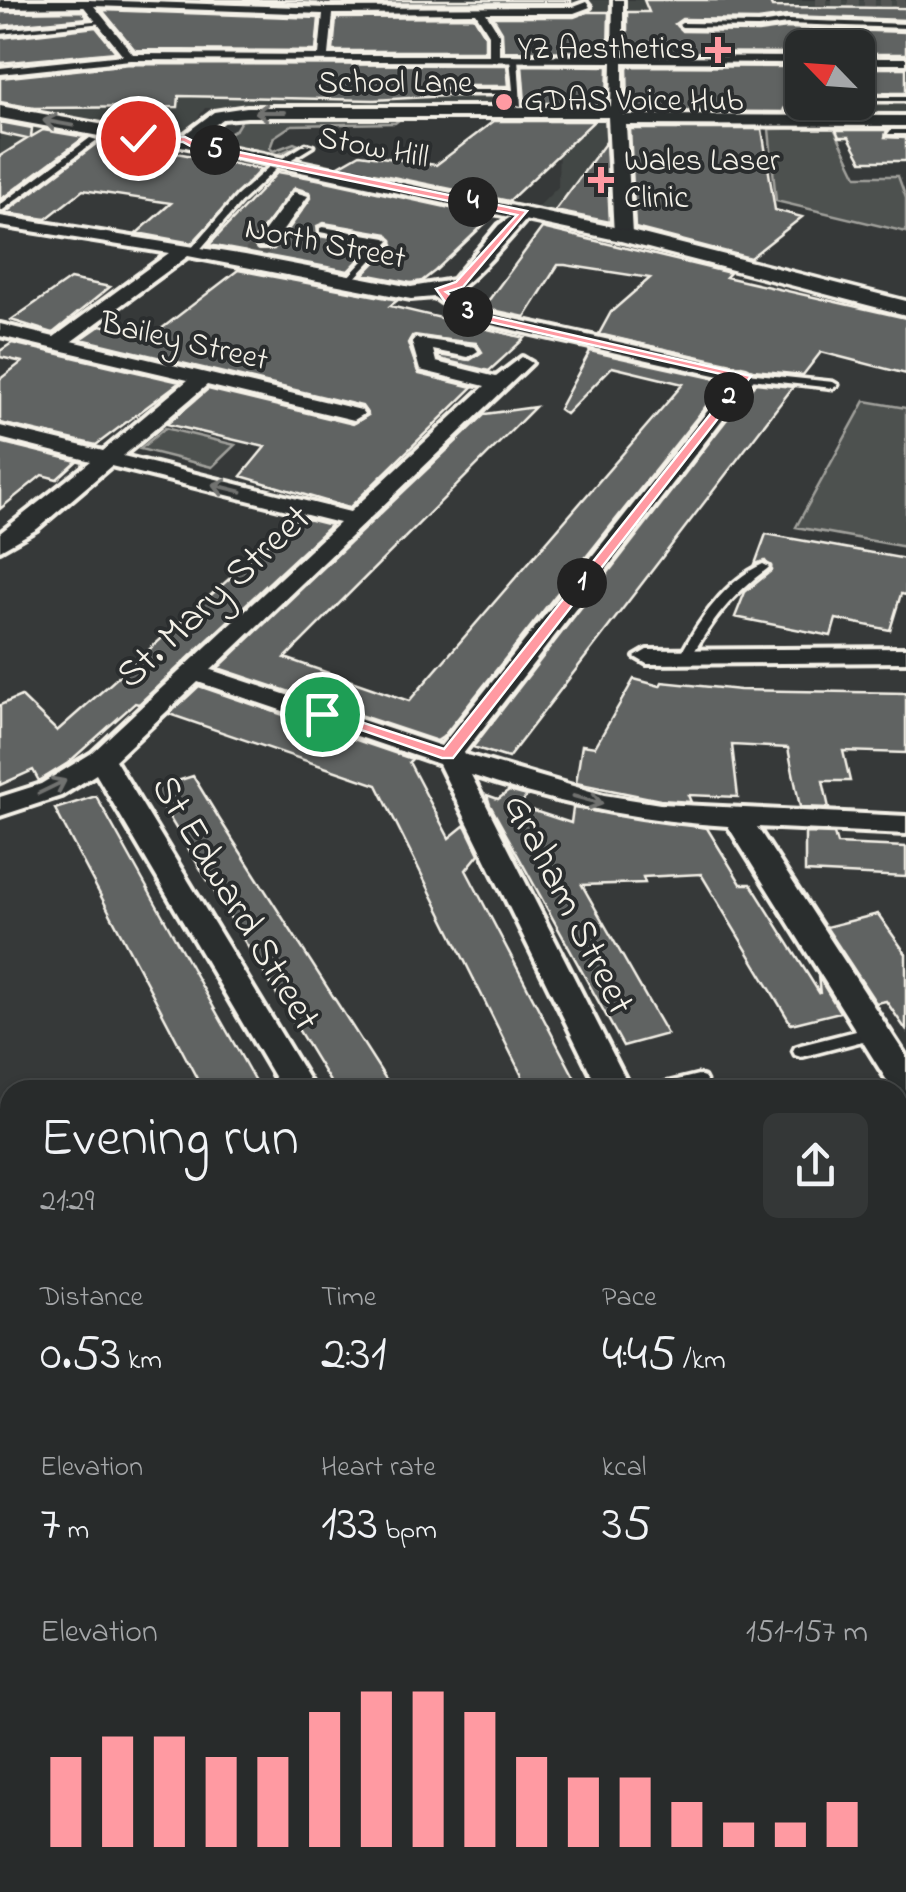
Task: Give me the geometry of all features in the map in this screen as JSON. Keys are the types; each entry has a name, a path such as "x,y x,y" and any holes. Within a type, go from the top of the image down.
{"street":[{"path":"608,10 618,0"},
{"path":"0,4 85,1 328,11 582,5 608,10"},
{"path":"85,1 130,57"},
{"path":"479,10 494,34 494,58"},
{"path":"608,10 616,60 623,234"},
{"path":"324,57 328,11"},
{"path":"0,71 130,57 785,60"},
{"path":"875,61 906,62"},
{"name":"Stow Hill","path":"0,112 154,140 185,140 276,166 623,234 906,308"},
{"name":"School Lane","path":"185,140 227,114 616,114 906,120"},
{"path":"254,253 300,196"},
{"path":"440,291 459,284 505,229 524,213"},
{"name":"North Street","path":"0,221 190,251 254,253 350,281 411,293 440,291 452,304 472,315 746,376"},
{"path":"58,344 190,251"},
{"name":"Bailey Street","path":"0,330 354,414"},
{"path":"468,351 422,342 427,366 500,384"},
{"name":"St. Mary Street","path":"0,807 51,790 101,760 522,363"},
{"path":"448,755 746,376"},
{"path":"0,543 30,524 204,378"},
{"path":"0,432 355,520"},
{"path":"646,657 906,656"},
{"path":"196,673 520,782 604,804 660,813 906,824"},
{"name":"Graham Street","path":"448,755 610,1080"},
{"name":"St Edward Street","path":"101,760 293,1080"},
{"path":"736,816 904,1080"}],"lane":[{"path":"780,7 786,22"},
{"path":"0,32 102,20"},
{"path":"682,25 758,26 786,22 906,26"},
{"path":"514,58 518,104"},
{"path":"448,92 516,92"},
{"path":"875,99 906,99"},
{"path":"891,132 906,132"},
{"path":"0,210 93,140"},
{"path":"190,251 276,166 310,146"},
{"path":"324,230 386,241 350,281"},
{"path":"746,376 833,385"},
{"path":"686,656 716,605 763,567"},
{"path":"801,1051 872,1033"}],"shaded area":[{"path":"0,0 906,0 906,117 875,117 875,30 785,30 785,118 682,118 695,222 643,227 536,209 558,187 559,145 550,109 205,108 192,127 168,135 104,178 47,170 0,207"},
{"path":"403,117 395,123 292,125 274,137 270,148 273,151 294,143 299,145 273,157 213,142 236,129 242,119"},
{"path":"834,128 857,176 898,176 906,198 906,232 776,201 769,129"},
{"path":"865,401 906,408 906,547 796,527"},
{"path":"165,428 235,445 212,467 140,449"}],"building":[{"path":"200,0 571,0 571,3 328,4"},
{"path":"644,0 769,0 772,7 906,8 906,20 787,16 758,20 682,19 675,24 682,31 758,32 787,28 846,30 785,30 785,53 627,52 627,12 649,12"},
{"path":"102,10 319,18 316,51 135,50"},
{"path":"82,11 88,18 0,26 0,12"},
{"path":"587,12 609,12 608,52 503,51 502,32 493,17 574,17"},
{"path":"474,17 485,35 485,51 333,51 336,18"},
{"path":"96,27 116,52 0,63 0,38"},
{"path":"875,31 906,32 906,54 875,54"},
{"path":"130,64 507,65 509,86 449,86 442,91 445,96 374,100 179,96 178,107 34,108 0,102 0,78"},
{"path":"522,65 608,66 607,103 525,103"},
{"path":"627,66 785,67 783,112 628,111"},
{"path":"875,68 906,68 906,93 875,93"},
{"path":"494,121 594,121 509,201 339,166 360,154 436,165"},
{"path":"0,122 32,128 31,137 43,130 85,137 0,200 0,156 27,139 0,133"},
{"path":"630,129 762,129 775,210 802,217 750,258 635,228"},
{"path":"836,130 887,130 885,137 906,138 906,161 862,161 849,137 839,137"},
{"path":"101,140 261,169 192,243 137,233 171,203 83,190 46,219 5,213"},
{"path":"606,142 610,222 555,211"},
{"path":"278,172 492,217 435,271 422,281 411,283 364,274 393,244 387,234 324,223 317,226 319,236 373,245 348,271 209,245","holes":["295,188 309,192 311,198 274,249 256,249 253,241"]},
{"path":"542,228 730,273 726,277 906,318 906,374 821,352 803,375 753,370 599,334 611,312 650,278 558,265 525,317 483,308"},
{"path":"238,270 398,300 390,306 525,338 489,371 439,359 438,355 470,360 482,352 476,343 412,336 408,343 419,374 473,387 349,508 241,476 265,447 167,424 208,389 353,424 368,415 362,406 81,339 101,325 152,336"},
{"path":"70,279 110,287 53,333 11,320"},
{"path":"12,343 180,382 96,445 0,423 0,379 22,362 0,357 0,351"},
{"path":"590,351 726,381 443,737 437,741 218,668 485,414 535,407 285,658 409,701 683,384 612,367 566,414 559,409"},
{"path":"755,383 793,387 508,758 473,747"},
{"path":"0,442 77,461 57,479 42,475 0,509"},
{"path":"299,517 331,525 139,704 135,703 68,763 39,781 33,770 0,785 0,705 21,696 57,731"},
{"path":"766,534 906,559 906,595 901,594 890,630 836,619 831,636 735,617 745,592 772,570 765,561 755,564"},
{"path":"634,679 660,686 662,682 740,690 906,693 906,753 843,751 850,781 823,781 829,808 800,807 788,748 732,745 738,797 688,795 691,802 660,800 576,783 582,745 595,747"},
{"path":"199,686 412,759 409,762 449,838 465,825 479,854 466,870 576,1080 524,1080 377,785 169,714"},
{"path":"193,776 387,1080 329,1080 152,789"},
{"path":"509,791 527,796 519,806 571,823 573,808 707,828 741,884 751,884 820,994 818,976 840,1012 791,1024 701,874 643,877 645,883 582,885 667,1034 623,1046 490,805 487,795 498,799"},
{"path":"96,796 254,1080 198,1080 55,809"},
{"path":"805,833 834,834 837,844 906,847 906,877 805,872"},
{"path":"878,914 906,954 906,1030 886,1001 876,1003 826,927"}],"tunnel":[{"path":"323,0 328,11"},
{"path":"816,0 906,1"},
{"path":"252,256 265,243"}],"place":[{"name":"YZ Aesthetics","path":"718,50"},
{"name":"GDAS Voice Hub","path":"504,102"},
{"name":"Wales Laser Clinic","path":"601,180"}],"route":[{"path":"138,138 185,140 196,146 524,213 505,229 459,284 440,291 452,304 472,315 746,376 448,755 322,714"}]}
